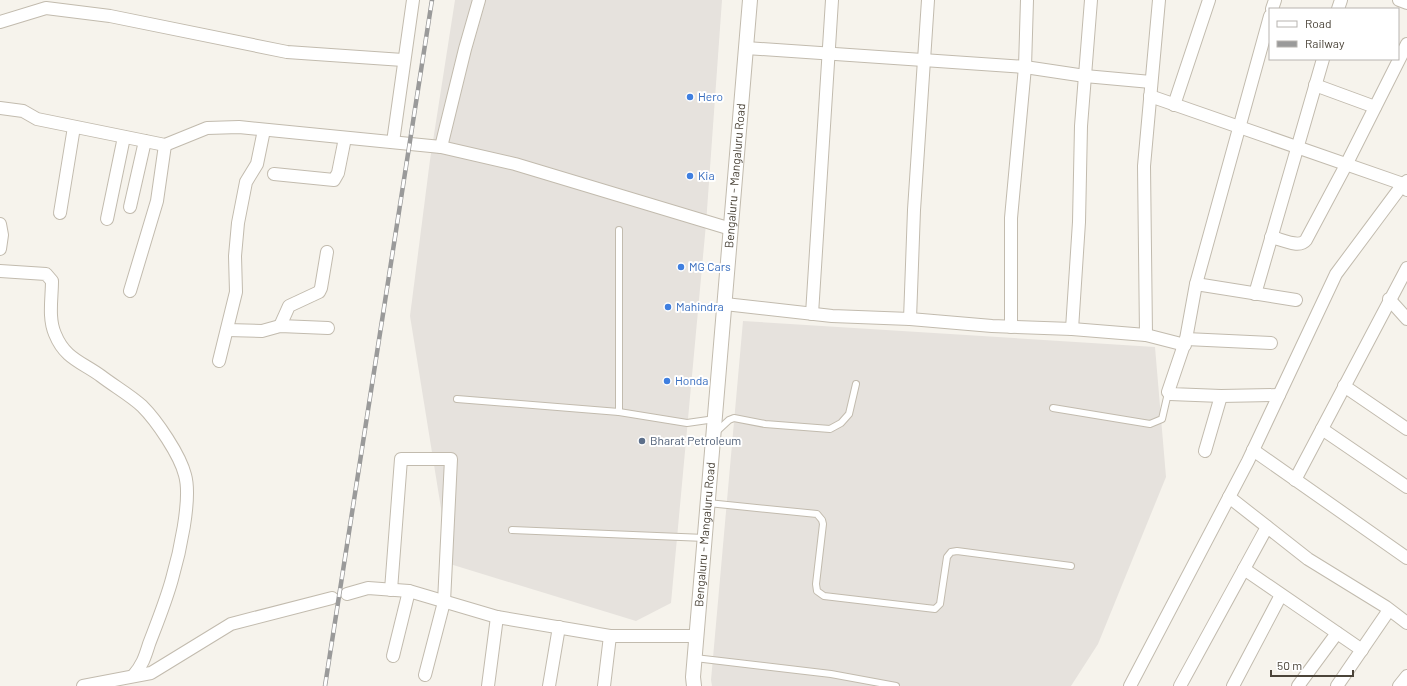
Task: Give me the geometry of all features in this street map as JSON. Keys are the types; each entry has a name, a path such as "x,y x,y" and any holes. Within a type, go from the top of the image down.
{"street":[{"path":"393,142 403,60 411,23 413,0"},
{"path":"441,147 464,49 479,0"},
{"name":"Bengaluru - Mangaluru Road","path":"694,686 695,658 750,0"},
{"path":"812,314 830,53 832,0"},
{"path":"910,319 914,210 928,0"},
{"path":"1011,327 1011,218 1024,68 1027,0"},
{"path":"1072,329 1079,222 1081,126 1092,0"},
{"path":"1146,335 1144,166 1159,0"},
{"path":"1174,105 1209,0"},
{"path":"1399,0 1407,3"},
{"path":"0,22 46,8 110,16 287,52 403,60"},
{"path":"1269,20 1196,284 1186,342 1168,394 1221,396 1279,395"},
{"path":"1399,57 1407,44"},
{"path":"746,48 1024,68 1085,76 1151,82"},
{"path":"1255,294 1323,60"},
{"path":"1271,237 1298,244 1303,243 1346,165 1398,60"},
{"path":"1315,85 1375,107"},
{"path":"1130,686 1253,450 1336,274 1406,185 1238,128 1150,96"},
{"path":"0,108 21,110 37,119 165,145 207,128 240,127 441,147 515,164 731,229"},
{"path":"60,213 74,127"},
{"path":"219,361 236,292 235,256 238,223 246,182 257,164 264,130"},
{"path":"107,218 124,137"},
{"path":"274,174 334,180 338,173 345,138"},
{"path":"130,207 145,141"},
{"path":"130,291 156,201 165,145"},
{"path":"0,224 2,235 0,248"},
{"path":"280,326 289,306 319,292 327,252"},
{"path":"1295,480 1389,299 1407,268"},
{"path":"0,271 46,274 52,280 52,325 70,358 96,372 142,407 168,440 180,460 186,476 187,498 176,565 161,616 142,666 133,676"},
{"path":"1196,284 1296,300"},
{"path":"1389,299 1407,319"},
{"path":"725,304 812,314 910,319 1011,327 1072,329 1146,335 1186,342 1271,343"},
{"path":"227,330 262,331 280,326 328,328"},
{"path":"1344,386 1407,429"},
{"path":"1205,451 1221,396"},
{"path":"1322,429 1407,487"},
{"path":"1253,450 1407,558"},
{"path":"391,590 401,458 451,459 444,602 426,675"},
{"path":"1229,497 1308,559 1389,610 1407,624"},
{"path":"1180,686 1267,527"},
{"path":"1244,569 1362,650"},
{"path":"347,594 368,588 408,591 497,617 610,636 697,636"},
{"path":"393,656 408,591"},
{"path":"1232,686 1281,595"},
{"path":"83,686 151,673 231,624 332,598"},
{"path":"1337,686 1389,610"},
{"path":"488,686 497,617"},
{"path":"549,686 559,627"},
{"path":"1298,686 1337,633"},
{"path":"604,686 610,636"},
{"path":"1399,686 1407,676"}],"lane":[{"path":"619,230 619,412"},
{"path":"714,434 729,420 734,418 765,424 830,429 842,423 849,414 856,384"},
{"path":"1053,408 1150,424 1162,419 1168,394"},
{"path":"457,399 619,412 688,423 715,419"},
{"path":"708,503 817,514 823,524 816,584 817,591 824,596 935,609 940,604 948,557 951,552 956,551 1071,566"},
{"path":"512,530 705,538"},
{"path":"695,658 831,674 896,686"}],"shaded area":[{"path":"455,0 722,0 706,224 671,603 636,621 450,564 410,316 430,160"},
{"path":"743,321 1155,347 1166,477 1098,644 1071,686 712,686 711,680"}],"railway":[{"path":"325,686 432,0"}],"place":[{"name":"Hero","path":"690,97"},
{"name":"Kia","path":"690,176"},
{"name":"MG Cars","path":"681,267"},
{"name":"Mahindra","path":"668,307"},
{"name":"Honda","path":"667,381"},
{"name":"Bharat Petroleum","path":"642,441"}]}
